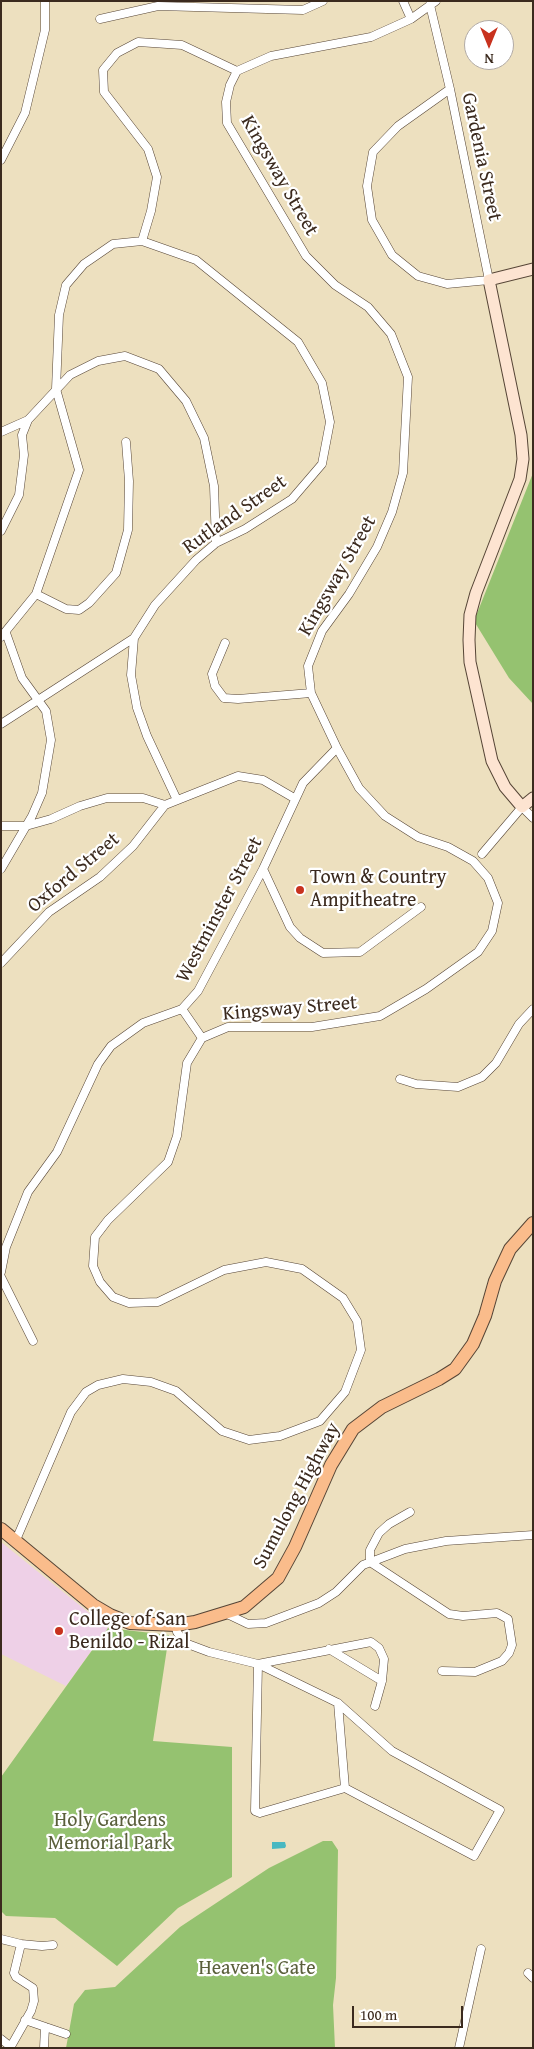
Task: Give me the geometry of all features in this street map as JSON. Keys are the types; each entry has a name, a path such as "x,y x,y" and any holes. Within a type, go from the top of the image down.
{"main road":[{"name":"Sumulong Highway","path":"1,1529 85,1599 110,1615 135,1623 176,1625 227,1614 244,1607 278,1578 295,1547 331,1465 353,1429 382,1406 440,1379 455,1369 473,1344 485,1316 495,1282 510,1250 533,1223"}],"street":[{"path":"1,160 26,114 44,30 45,1"},
{"path":"100,19 158,6 303,10 323,1"},
{"path":"403,1 412,19"},
{"path":"1,869 26,826 42,793 51,740 46,711 40,700 22,678 4,635 36,594 79,470 56,389 58,314 66,285 84,264 113,244 142,241 151,211 157,177 148,149 104,92 103,70 117,53 138,42 182,45 237,71 270,56 371,37 412,19 433,6"},
{"name":"Gardenia Street","path":"433,6 489,280"},
{"name":"Kingsway Street","path":"16,1540 71,1412 86,1392 98,1385 124,1379 151,1382 176,1391 222,1431 249,1440 280,1436 320,1421 345,1392 357,1365 361,1350 357,1321 343,1298 302,1269 266,1262 224,1270 158,1302 128,1303 113,1297 100,1282 93,1266 95,1237 108,1220 168,1162 177,1136 186,1063 202,1038 228,1027 312,1027 380,1016 426,989 478,952 492,931 498,904 488,878 473,861 448,847 418,837 385,816 359,788 337,748 311,693 308,666 322,631 349,594 377,548 392,512 403,472 408,377 391,334 368,307 335,285 306,256 227,123 226,102 230,85 237,71"},
{"path":"450,89 398,126 373,152 367,186 372,220 392,255 418,276 448,284 489,280 533,269"},
{"name":"Rutland Street","path":"134,638 175,580 216,543 245,529 292,499 322,464 330,422 322,383 298,342 196,260 142,241"},
{"path":"489,280 522,435 523,459 520,478 476,593 470,615 468,640 470,662 492,761 505,787 533,818"},
{"path":"1,531 19,495 23,466 22,435 28,420 70,375 98,362 125,356 159,369 186,401 204,438 214,486 216,543"},
{"path":"1,432 28,420"},
{"path":"36,594 66,609 80,610 89,603 116,573 128,530 129,481 126,442"},
{"path":"1,724 40,700 95,661 134,638"},
{"path":"134,638 132,675 137,708 147,736 177,800"},
{"path":"225,643 212,674 214,686 224,698 238,699 311,693"},
{"name":"Westminster Street","path":"1,1272 6,1246 28,1192 57,1152 98,1064 111,1046 143,1023 182,1009 198,991 263,869 294,798 303,783 337,748"},
{"path":"1,826 26,826 51,819 80,806 107,798 143,798 165,805 238,776 264,780 294,798"},
{"path":"482,854 522,807 533,798"},
{"name":"Oxford Street","path":"1,963 49,912 100,877 133,846 165,805"},
{"path":"263,869 290,927 300,938 323,953 360,952 421,907"},
{"path":"182,1009 202,1038"},
{"path":"400,1079 416,1084 458,1086 482,1078 496,1063 519,1024 533,1010"},
{"path":"1,1276 33,1341"},
{"path":"370,1562 370,1550 379,1533 389,1524 410,1512"},
{"path":"227,1614 248,1624 275,1620 328,1598 356,1570 370,1562 428,1544 533,1535"},
{"path":"370,1562 449,1614 463,1616 497,1613 508,1619 512,1645 509,1653 502,1661 475,1672 442,1671"},
{"path":"176,1625 177,1632 185,1643 209,1652 258,1664 338,1703 392,1751 500,1810 474,1856 345,1788 260,1813 255,1811 258,1664"},
{"path":"258,1664 370,1642 379,1648 384,1659 382,1681 374,1706"},
{"path":"329,1649 382,1681"},
{"path":"338,1703 345,1788"},
{"path":"1,1939 21,1944 53,1945"},
{"path":"1,2039 10,2047 31,2011 34,2001 33,1988 14,1973 21,1944"},
{"path":"459,2048 482,1949"},
{"path":"25,2020 66,2034"},
{"path":"44,2048 45,2027"}],"shaded area":[{"name":"College of San Benildo - Rizal","path":"1,1542 108,1628 66,1686 1,1654"}],"green space":[{"path":"533,473 533,704 509,678 474,621"},
{"name":"Holy Gardens Memorial Park","path":"108,1628 169,1635 153,1741 232,1747 232,1877 178,1908 117,1966 55,1918 6,1916 1,1911 1,1777"},
{"name":"Heaven's Gate","path":"323,1841 332,1841 338,1850 336,1978 333,2005 335,2048 66,2048 74,2004 85,1990 115,1987 180,1927 269,1868"}],"water":[{"path":"272,1842 285,1842 286,1846 285,1848 272,1849"}],"place":[{"name":"Town & Country Ampitheatre","path":"300,890"},
{"name":"College of San Benildo - Rizal","path":"59,1631"}]}
